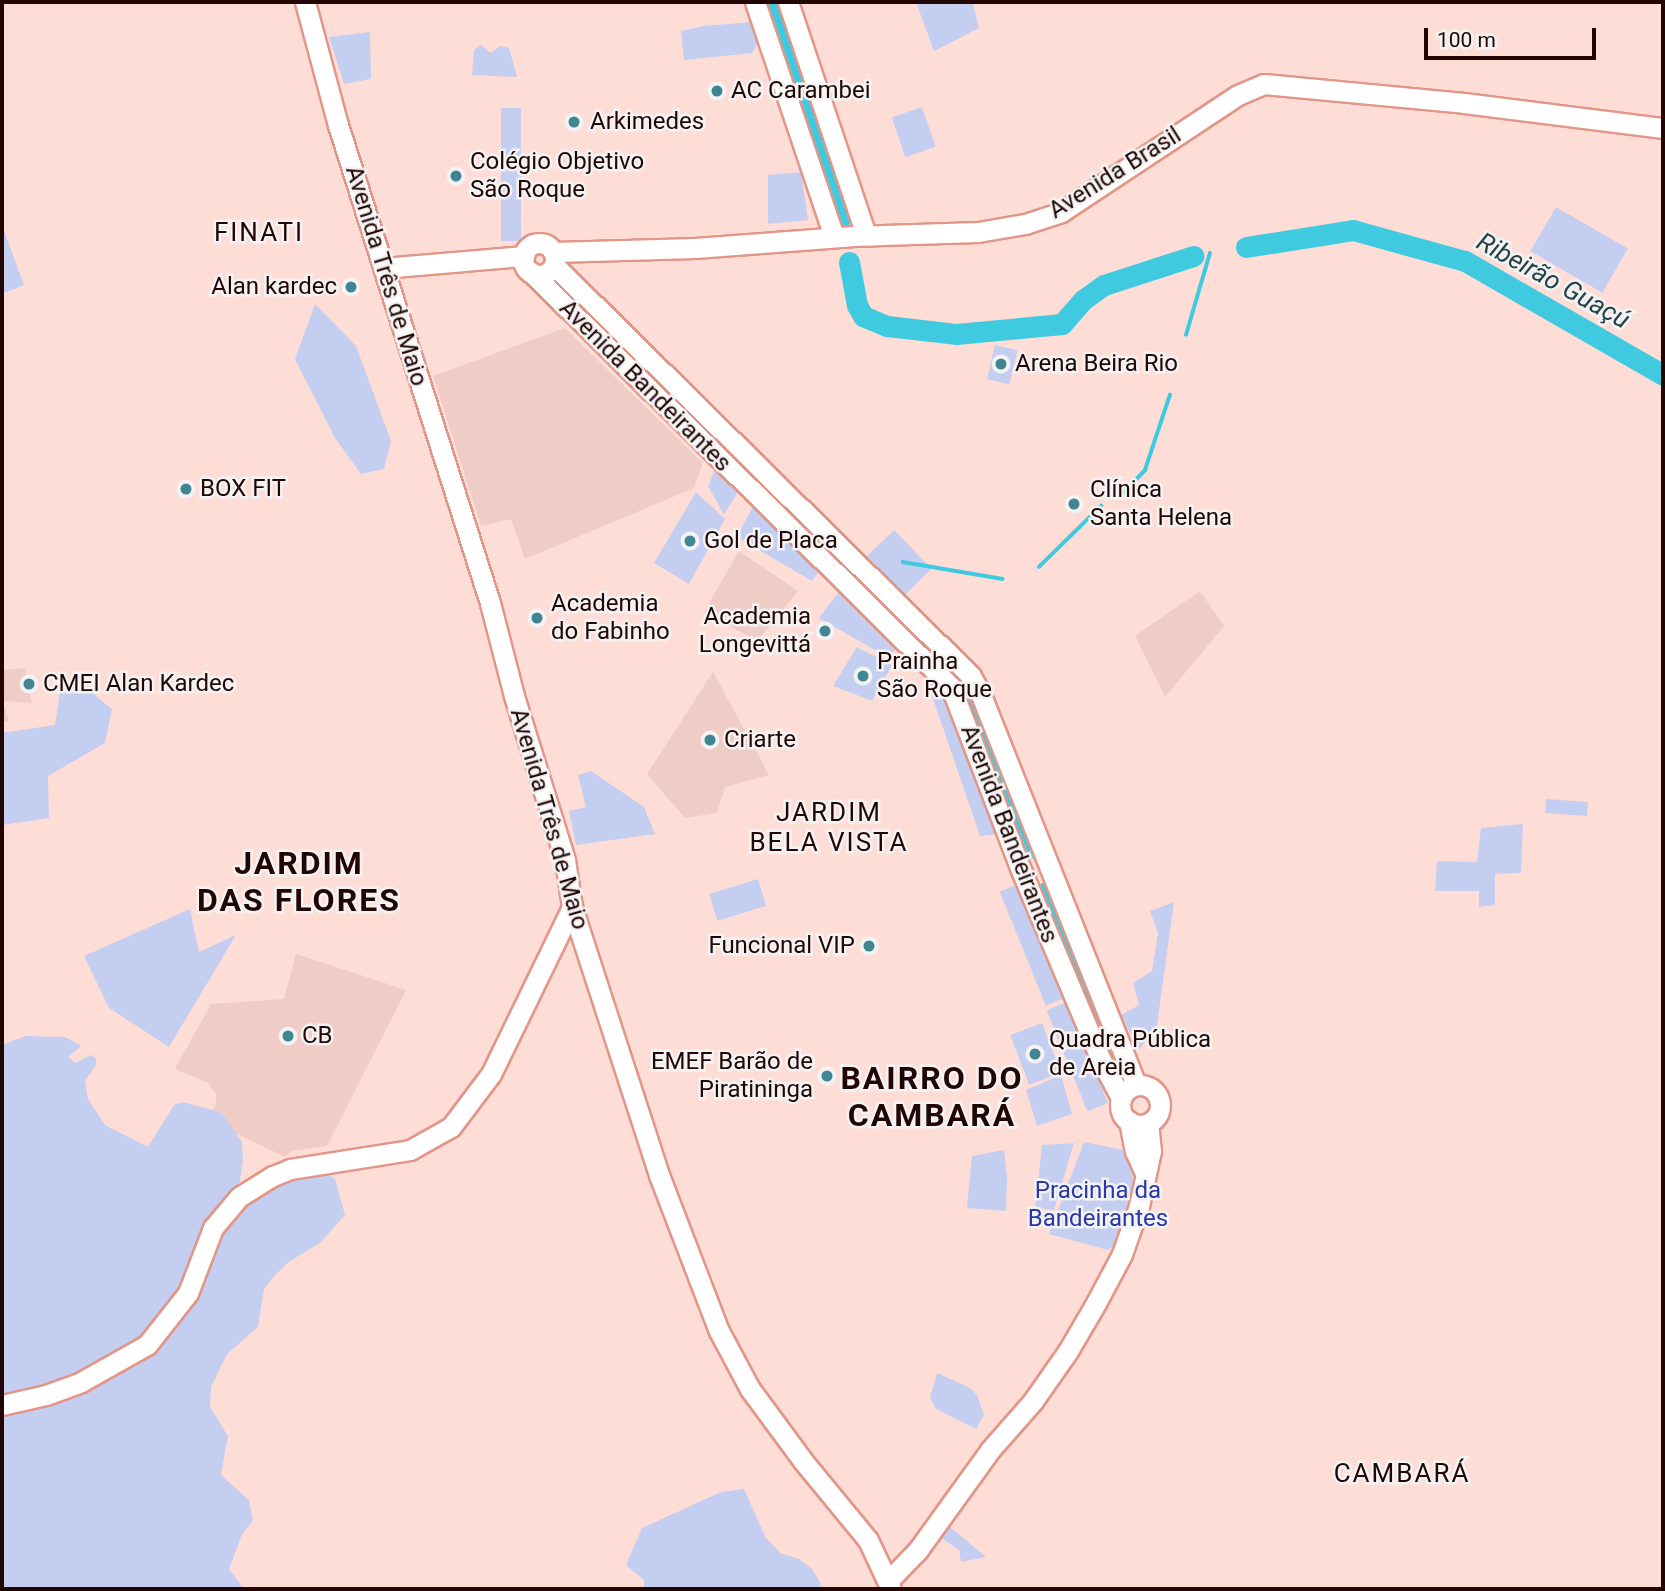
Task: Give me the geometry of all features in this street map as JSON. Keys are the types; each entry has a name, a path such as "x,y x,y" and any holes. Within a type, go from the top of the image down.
{"street":[{"name":"Avenida Três de Maio","path":"305,2 338,125 490,603 514,696 565,860 572,906 659,1175 719,1331 750,1390 803,1461 868,1540 890,1585"},
{"path":"755,2 834,237"},
{"path":"788,2 866,235"},
{"name":"Avenida Brasil","path":"554,258 866,235 978,232 1016,226 1061,212 1238,95 1264,84 1464,103 1663,128"},
{"path":"383,268 527,264 541,275 554,258 547,245 538,243 531,245 527,264"},
{"name":"Avenida Bandeirantes","path":"554,258 622,332 971,676 981,695 1136,1085"},
{"name":"Avenida Bandeirantes","path":"527,264 606,348 951,687 1021,870 1101,1060 1121,1098"},
{"path":"606,348 622,332"},
{"path":"2,1405 46,1395 81,1382 148,1345 188,1293 213,1228 239,1197 273,1176 319,1164 410,1150 451,1127 491,1074 572,906"},
{"path":"559,933 570,926 586,950"},
{"path":"1136,1085 1153,1089 1160,1101 1159,1114 1139,1122 1123,1115 1121,1098 1127,1090 1136,1085"},
{"path":"890,1585 990,1450 1033,1401 1069,1351 1122,1254 1139,1206 1145,1173 1135,1152 1139,1122"}],"shaded area":[{"path":"565,328 703,463 694,488 525,559 511,519 481,526 433,376"},
{"path":"739,551 798,591 757,641 704,612"},
{"path":"1200,591 1224,626 1165,697 1135,636"},
{"name":"CMEI Alan Kardec","path":"25,668 32,703 3,701 9,722 2,721 2,670"},
{"name":"Criarte","path":"713,672 769,775 725,787 717,813 685,818 647,774"},
{"name":"CB","path":"296,954 406,990 327,1146 293,1151 285,1157 208,1120 216,1105 216,1094 208,1083 175,1069 211,1004 284,999"}],"green space":[{"path":"927,2 976,2 973,3 979,28 934,51 917,5"},
{"path":"752,22 758,43 752,53 684,60 681,31"},
{"path":"370,32 371,79 344,84 329,37"},
{"path":"481,45 491,53 500,46 509,48 517,77 472,75 474,50"},
{"path":"922,107 936,147 905,157 892,117"},
{"path":"501,108 521,108 521,241 501,241"},
{"path":"801,172 808,220 768,224 768,175"},
{"path":"1556,207 1628,248 1602,293 1530,251"},
{"path":"4,231 24,285 2,294 2,232"},
{"path":"315,304 356,346 391,441 384,469 361,474 335,438 295,359"},
{"name":"Arena Beira Rio","path":"995,345 1017,350 1010,384 987,379"},
{"path":"716,467 739,490 724,515 708,486"},
{"name":"Gol de Placa","path":"696,492 725,519 689,584 654,563"},
{"path":"753,506 820,569 812,581 737,537"},
{"path":"894,530 932,569 904,595 867,556"},
{"path":"838,593 897,647 889,658 819,618"},
{"name":"Prainha São Roque","path":"857,647 892,665 872,701 833,686"},
{"path":"932,676 943,694 998,834 980,836 928,684"},
{"path":"87,683 97,697 112,709 105,743 48,776 49,818 2,825 2,733 55,725 61,685"},
{"path":"591,771 644,807 655,834 576,845 569,811 586,807 578,775"},
{"path":"1546,799 1588,802 1587,816 1545,813"},
{"path":"1523,824 1521,873 1495,874 1495,905 1479,907 1479,891 1435,891 1437,861 1477,862 1481,828"},
{"path":"758,879 766,906 717,921 709,894"},
{"path":"1021,883 1067,997 1046,1006 1000,892"},
{"path":"1174,902 1157,1025 1139,1050 1121,1015 1139,1005 1133,983 1152,971 1158,933 1150,911"},
{"path":"190,909 199,952 236,935 169,1047 109,1008 84,956"},
{"path":"1067,1002 1108,1103 1087,1111 1047,1010"},
{"name":"Quadra Pública de Areia","path":"1042,1023 1061,1072 1029,1085 1010,1035"},
{"path":"26,1036 65,1037 81,1046 68,1057 75,1063 91,1055 96,1059 96,1065 85,1081 88,1099 105,1125 148,1147 174,1105 182,1102 221,1112 242,1142 243,1160 240,1181 214,1221 211,1253 233,1214 282,1176 321,1168 335,1179 345,1215 320,1243 290,1261 264,1289 258,1327 227,1354 211,1387 210,1407 228,1436 221,1475 249,1500 253,1520 242,1534 229,1569 244,1589 2,1589 2,1045"},
{"path":"1061,1075 1072,1114 1037,1126 1026,1090"},
{"name":"Pracinha da Bandeirantes","path":"1084,1142 1124,1150 1131,1170 1137,1204 1120,1241 1108,1250 1049,1234"},
{"path":"1074,1143 1054,1210 1035,1208 1042,1145"},
{"path":"1004,1150 1007,1177 1006,1211 967,1208 972,1156"},
{"path":"937,1373 970,1388 977,1395 984,1415 976,1429 936,1409 930,1398"},
{"path":"744,1489 766,1538 780,1553 799,1559 812,1569 821,1584 819,1589 644,1589 644,1580 626,1565 642,1528 721,1492"},
{"path":"949,1526 986,1557 961,1562 959,1550 940,1537"}],"waterway":[{"name":"Ribeirão Guaçú","path":"766,2 840,219"},
{"name":"Ribeirão Guaçú","path":"1246,247 1353,230 1465,261 1663,375"},
{"path":"1186,335 1210,253"},
{"name":"Ribeirão Guaçú","path":"849,262 857,305 863,316 887,326 956,334 1062,324 1083,300 1104,285 1193,256"},
{"path":"1123,493 1145,470 1170,395"},
{"path":"724,449 825,549"},
{"path":"1039,567 1101,506"},
{"path":"903,562 1003,579"},
{"path":"856,576 867,587"},
{"path":"960,678 1032,857"},
{"path":"1043,885 1109,1051"}],"place":[{"name":"AC Carambei","path":"717,91"},
{"name":"Arkimedes","path":"574,122"},
{"name":"Colégio Objetivo São Roque","path":"456,176"},
{"name":"Alan kardec","path":"351,287"},
{"name":"Arena Beira Rio","path":"1001,364"},
{"name":"BOX FIT","path":"186,489"},
{"name":"Clínica Santa Helena","path":"1074,504"},
{"name":"Gol de Placa","path":"690,541"},
{"name":"Academia do Fabinho","path":"537,618"},
{"name":"Academia Longevittá","path":"825,631"},
{"name":"Prainha São Roque","path":"863,676"},
{"name":"CMEI Alan Kardec","path":"29,684"},
{"name":"Criarte","path":"710,740"},
{"name":"Funcional VIP","path":"869,946"},
{"name":"CB","path":"288,1036"},
{"name":"Quadra Pública de Areia","path":"1035,1054"},
{"name":"EMEF Barão de Piratininga","path":"827,1076"}],"district":[{"name":"FINATI","path":"259,233"},
{"name":"JARDIM BELA VISTA","path":"829,828"},
{"name":"JARDIM DAS FLORES","path":"299,882"},
{"name":"BAIRRO DO CAMBARÁ","path":"932,1098"},
{"name":"CAMBARÁ","path":"1402,1474"}]}
